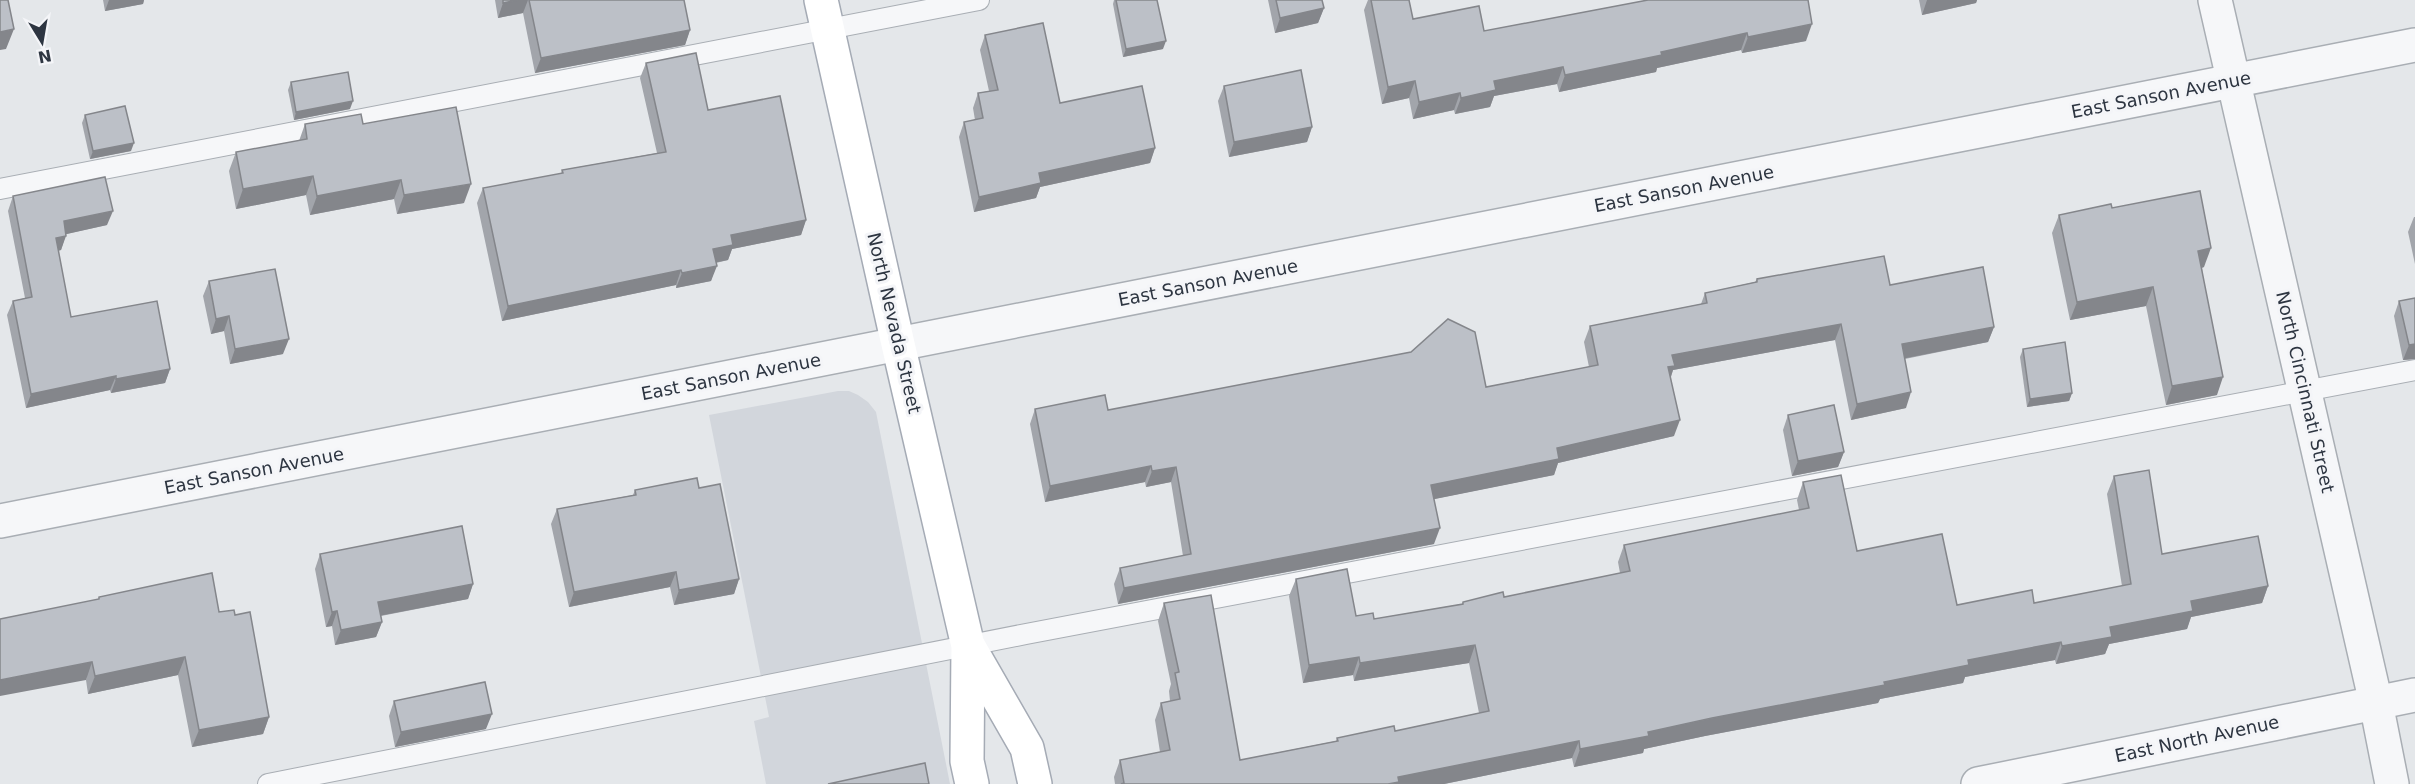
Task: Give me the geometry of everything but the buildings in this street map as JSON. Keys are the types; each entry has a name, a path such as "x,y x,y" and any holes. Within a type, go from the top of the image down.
{"main road":[{"name":"North Nevada Street","path":"825,15 968,646 967,761 972,784"},
{"name":"North Nevada Street","path":"968,646 1027,748 1035,784"}],"street":[{"name":"North Cincinnati Street","path":"2215,0 2376,703 2392,784"},
{"name":"East Sanson Avenue","path":"0,521 2415,45"},
{"name":"East North Avenue","path":"1978,784 2415,695"}],"lane":[{"path":"0,189 825,15 979,0"},
{"path":"268,784 968,646 2415,370"}],"shaded area":[{"path":"838,391 849,391 858,395 876,412 950,784 766,784 754,721 769,717 709,415"}]}
